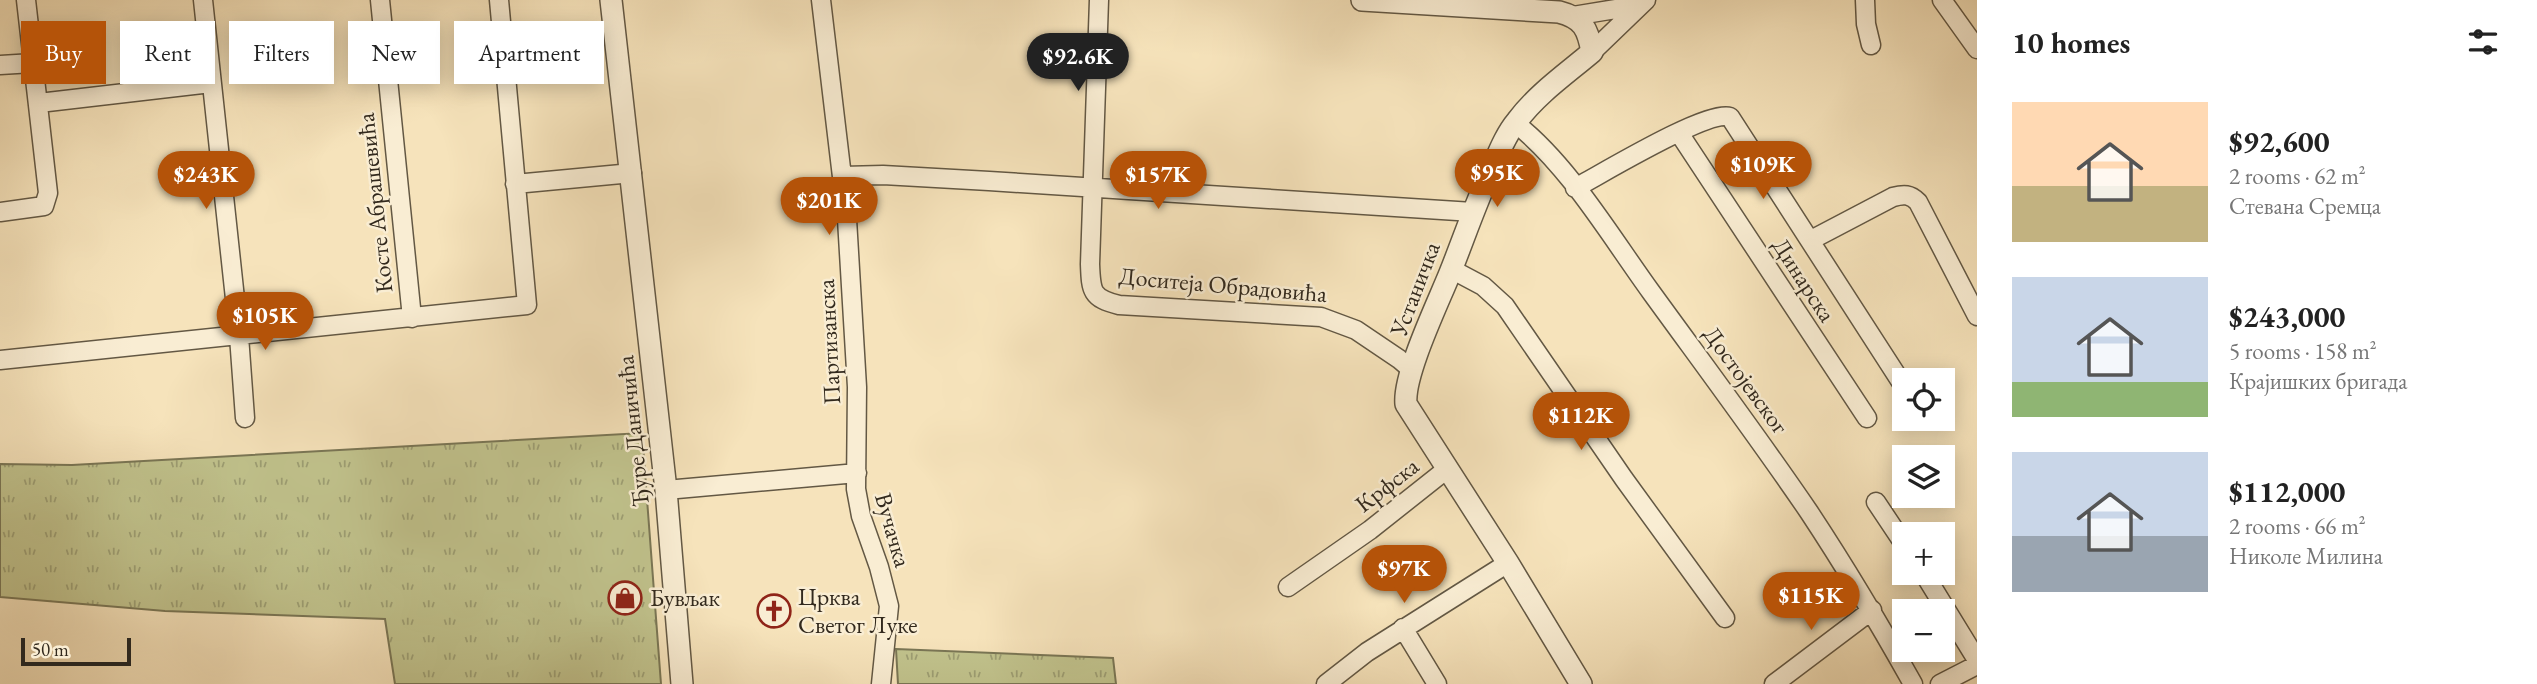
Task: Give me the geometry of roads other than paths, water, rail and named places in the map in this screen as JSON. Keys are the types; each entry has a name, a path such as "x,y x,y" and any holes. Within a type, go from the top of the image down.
{"street":[{"path":"26,0 28,21"},
{"path":"203,0 205,21"},
{"name":"Косте Абрашевића","path":"380,0 412,318"},
{"path":"0,360 527,305 499,0"},
{"name":"Ђуре Даничића","path":"611,0 666,490 682,684"},
{"name":"Партизанска","path":"821,0 843,176 857,387 857,473"},
{"path":"1094,188 1099,0"},
{"path":"1362,0 1516,9 1573,16 1643,3"},
{"path":"1865,0 1866,24 1871,45"},
{"path":"1942,0 1977,49"},
{"name":"Устаничка","path":"1412,370 1473,212 1515,122 1643,3"},
{"path":"1573,16 1585,25 1592,52"},
{"path":"0,65 21,64"},
{"path":"0,212 44,206 48,193 36,84"},
{"path":"39,103 202,84"},
{"path":"211,84 239,335 245,418"},
{"path":"1575,188 1679,132 1715,117 1730,117 1892,368"},
{"name":"Достојевског","path":"1515,122 1531,135 1575,188 1752,429 1872,610 1913,684"},
{"name":"Динарска","path":"1679,132 1867,418"},
{"path":"515,184 632,173"},
{"path":"843,176 1094,188 1473,212"},
{"name":"Доситеја Обрадовића","path":"1094,188 1091,282 1094,294 1100,300 1119,304 1321,317 1356,330 1412,370"},
{"path":"1811,240 1893,197 1903,194 1912,196 1918,202 1977,316"},
{"path":"1451,269 1483,286 1505,306 1624,480 1724,618"},
{"path":"1412,370 1406,389 1406,404 1508,563 1581,684"},
{"name":"Крфска","path":"1288,587 1370,530 1447,469"},
{"path":"666,490 857,473"},
{"name":"Вучачка","path":"857,473 857,499 889,606 881,684"},
{"path":"1876,502 1892,526"},
{"path":"1326,684 1367,652 1508,563"},
{"path":"1931,585 1977,660"},
{"path":"1774,684 1872,610"},
{"path":"1404,628 1437,684"},
{"path":"1940,684 1977,665"}],"place":[{"name":"Бувљак","path":"625,598"},
{"name":"Црква Светог Луке","path":"774,611"}]}
